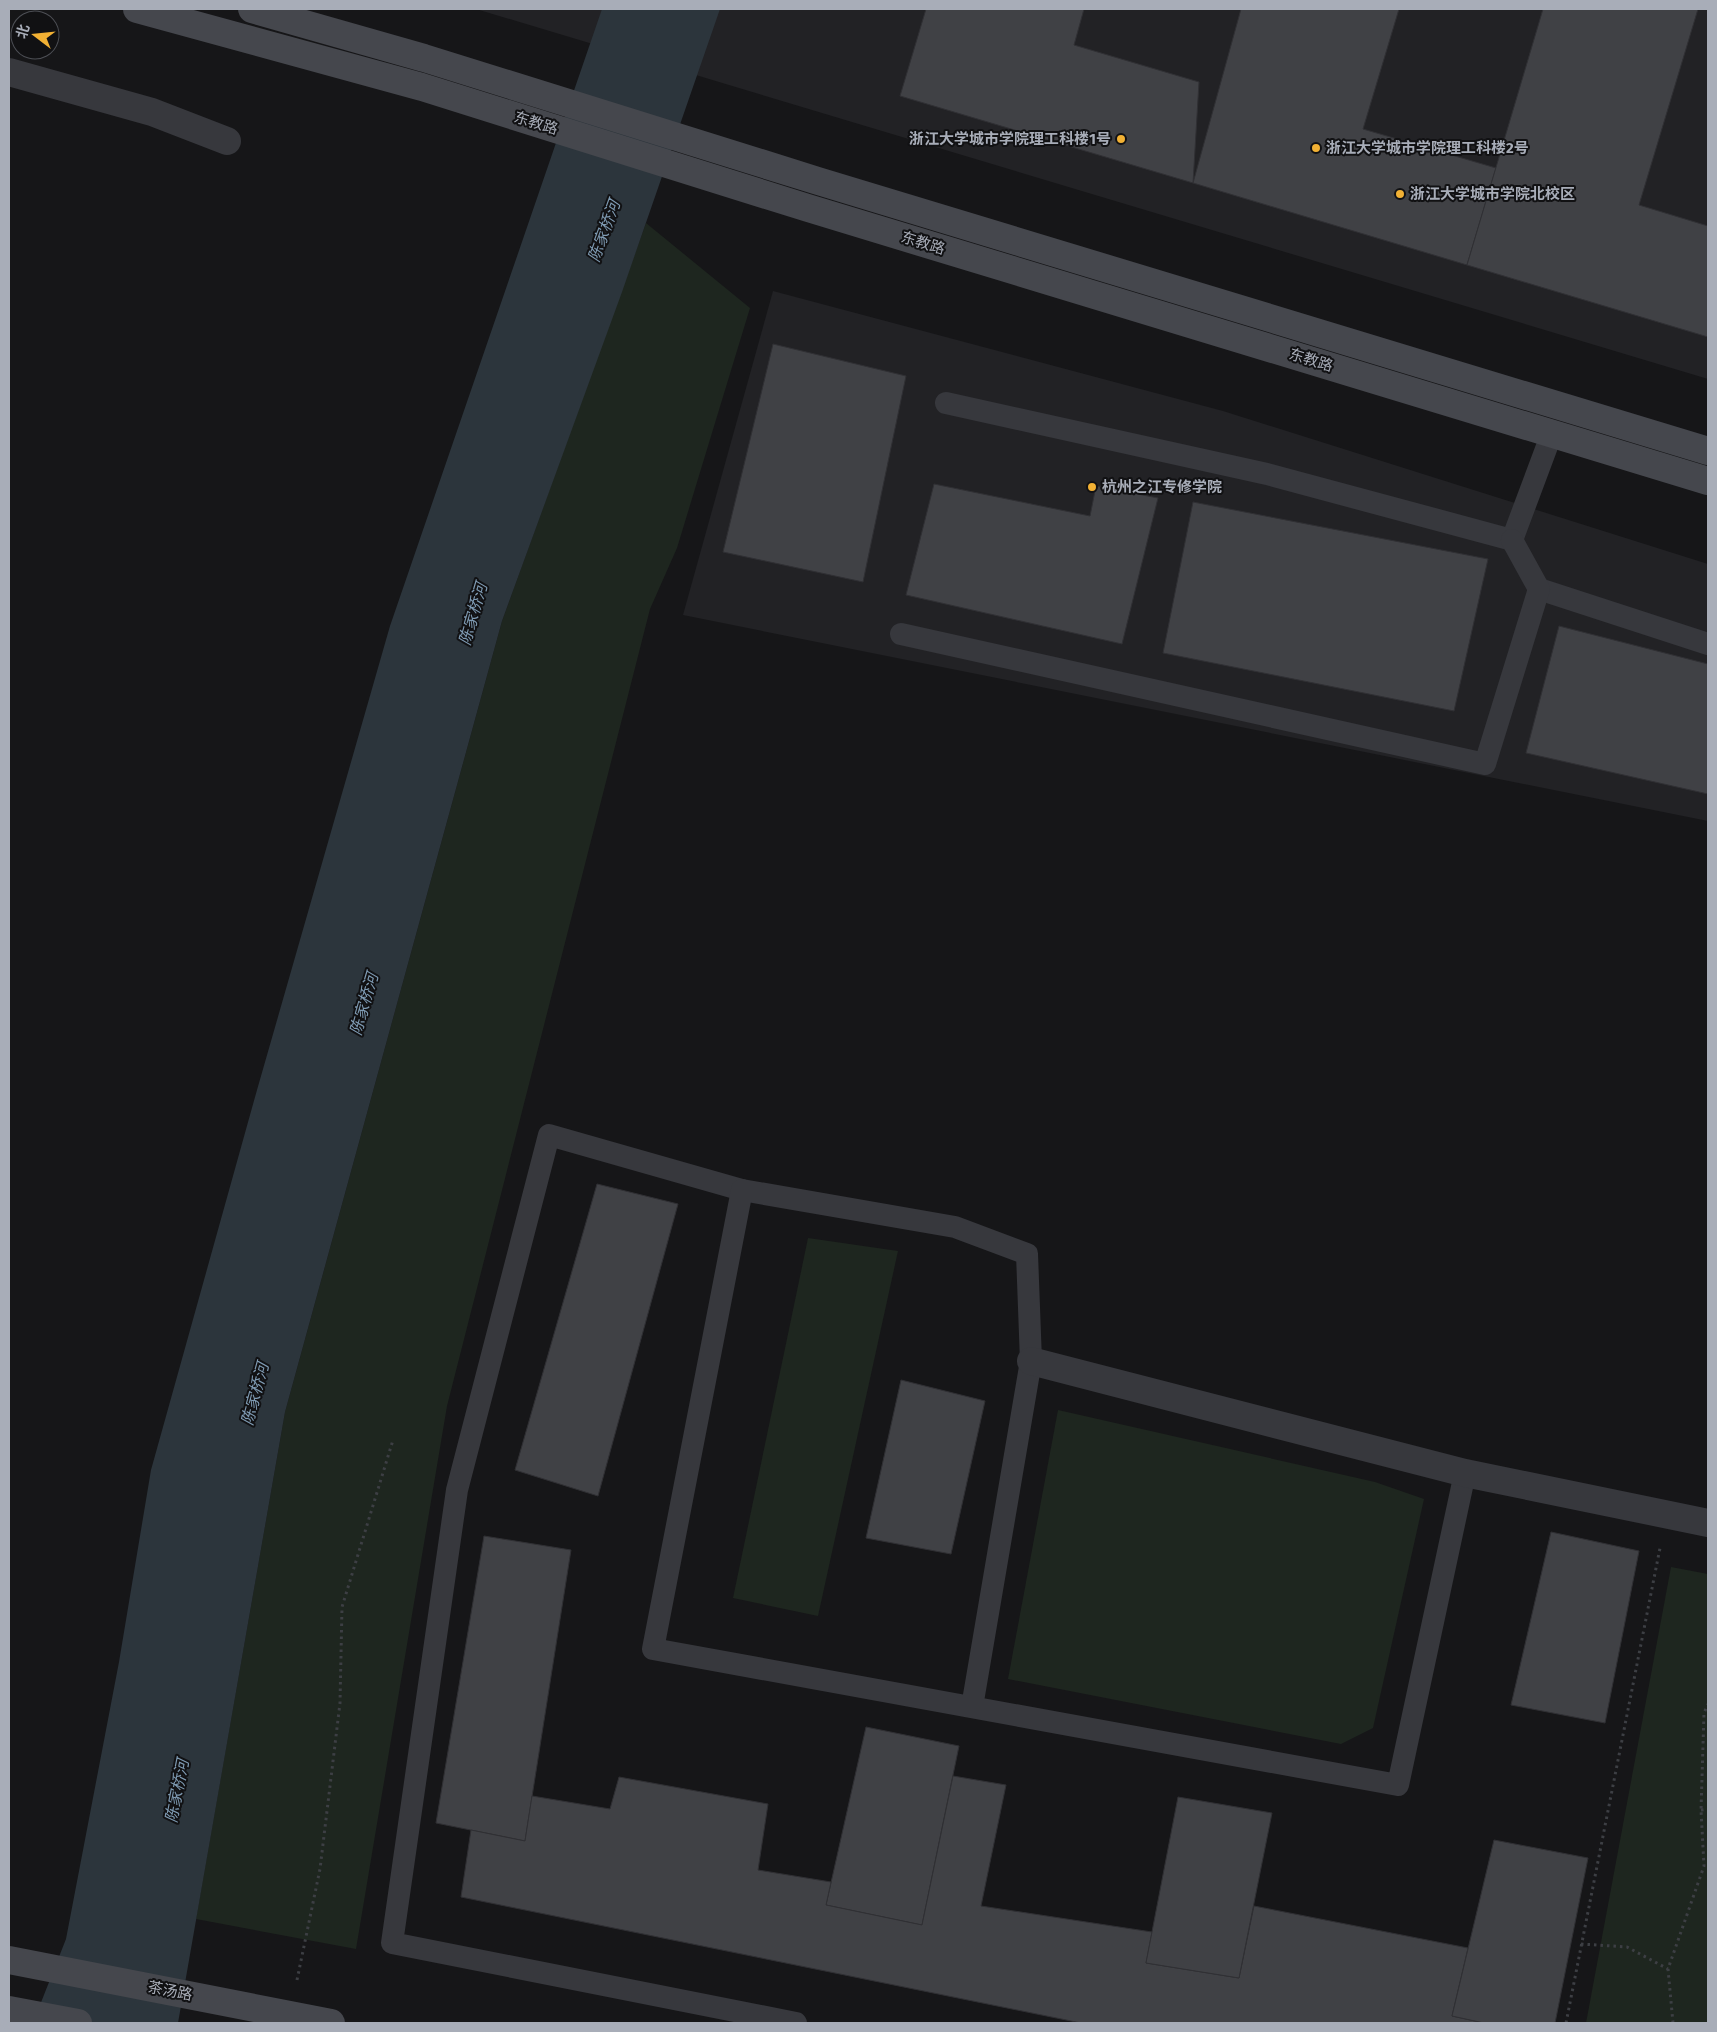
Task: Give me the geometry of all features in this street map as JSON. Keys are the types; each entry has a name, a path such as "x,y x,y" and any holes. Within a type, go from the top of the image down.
{"street":[{"name":"东教路","path":"137,9 422,88 808,208 1708,481"},
{"name":"东教路","path":"252,9 424,58 818,181 1708,451"},
{"path":"9,72 152,112 227,141"},
{"path":"1031,1361 1465,1473 1708,1523"},
{"name":"茶汤路","path":"9,1960 331,2023"},
{"path":"9,2010 78,2023"}],"lane":[{"path":"946,403 1267,474 1512,540 1539,589 1708,644"},
{"path":"1512,540 1552,433"},
{"path":"901,634 1485,764 1539,589"},
{"path":"796,2023 392,1943 457,1490 549,1135 742,1190 955,1227 1028,1254 1031,1361 972,1707"},
{"path":"742,1190 653,1649 1398,1785 1465,1473"}],"path":[{"path":"296,1984 320,1869 340,1703 342,1607 393,1440"},
{"path":"1566,2023 1667,1515"},
{"path":"1673,2023 1668,1969 1704,1866 1701,1810 1704,1713 1708,1704"},
{"path":"1701,1810 1708,1809"},
{"path":"1582,1944 1627,1947 1668,1969"}],"shaded area":[{"name":"浙江大学城市学院北校区","path":"476,9 1708,9 1708,379"},
{"path":"646,223 750,308 677,548 650,609 447,1406 356,1949 196,1919 285,1412 502,621"},
{"name":"杭州之江专修学院","path":"773,291 1223,411 1708,564 1708,821 683,615"},
{"path":"808,1238 898,1251 818,1616 733,1598"},
{"path":"1058,1410 1375,1482 1424,1499 1373,1728 1341,1744 1008,1679"},
{"path":"1671,1567 1708,1574 1708,2023 1586,2023"}],"water":[{"name":"陈家桥河","path":"602,9 720,9 622,292 502,621 285,1412 178,2023 25,2023 40,2005 66,1939 119,1662 151,1470 257,1090 390,626"}],"building":[{"name":"浙江大学城市学院理工科楼1号","path":"926,9 1084,9 1074,45 1199,82 1193,183 900,96"},
{"name":"浙江大学城市学院理工科楼2号","path":"1241,9 1399,9 1363,129 1496,168 1467,265 1193,183"},
{"path":"1543,9 1698,9 1639,205 1708,226 1708,337 1467,265"},
{"path":"773,344 906,376 863,582 723,552"},
{"path":"934,484 1090,516 1096,486 1158,498 1122,644 906,595"},
{"path":"1193,502 1488,559 1454,711 1163,653"},
{"path":"1559,626 1708,664 1708,794 1526,753"},
{"path":"597,1184 678,1204 598,1496 515,1470"},
{"path":"901,1380 985,1401 951,1554 866,1538"},
{"path":"1551,1532 1639,1551 1605,1723 1511,1705"},
{"path":"484,1536 571,1550 525,1841 436,1823"},
{"path":"866,1727 959,1746 922,1925 826,1905"},
{"path":"953,1776 1006,1785 981,1906 1152,1932 1146,1963 1239,1978 1254,1906 1468,1948 1452,2016 1484,2023 1081,2023 461,1897 471,1830 525,1841 532,1796 610,1809 619,1777 768,1804 758,1870 831,1882 826,1905 922,1925"},
{"path":"1178,1797 1272,1813 1239,1978 1146,1963"},
{"path":"1494,1840 1588,1858 1555,2023 1484,2023 1452,2016"}],"place":[{"name":"浙江大学城市学院理工科楼1号","path":"1121,139"},
{"name":"浙江大学城市学院理工科楼2号","path":"1316,148"},
{"name":"浙江大学城市学院北校区","path":"1400,194"},
{"name":"杭州之江专修学院","path":"1092,487"}]}
